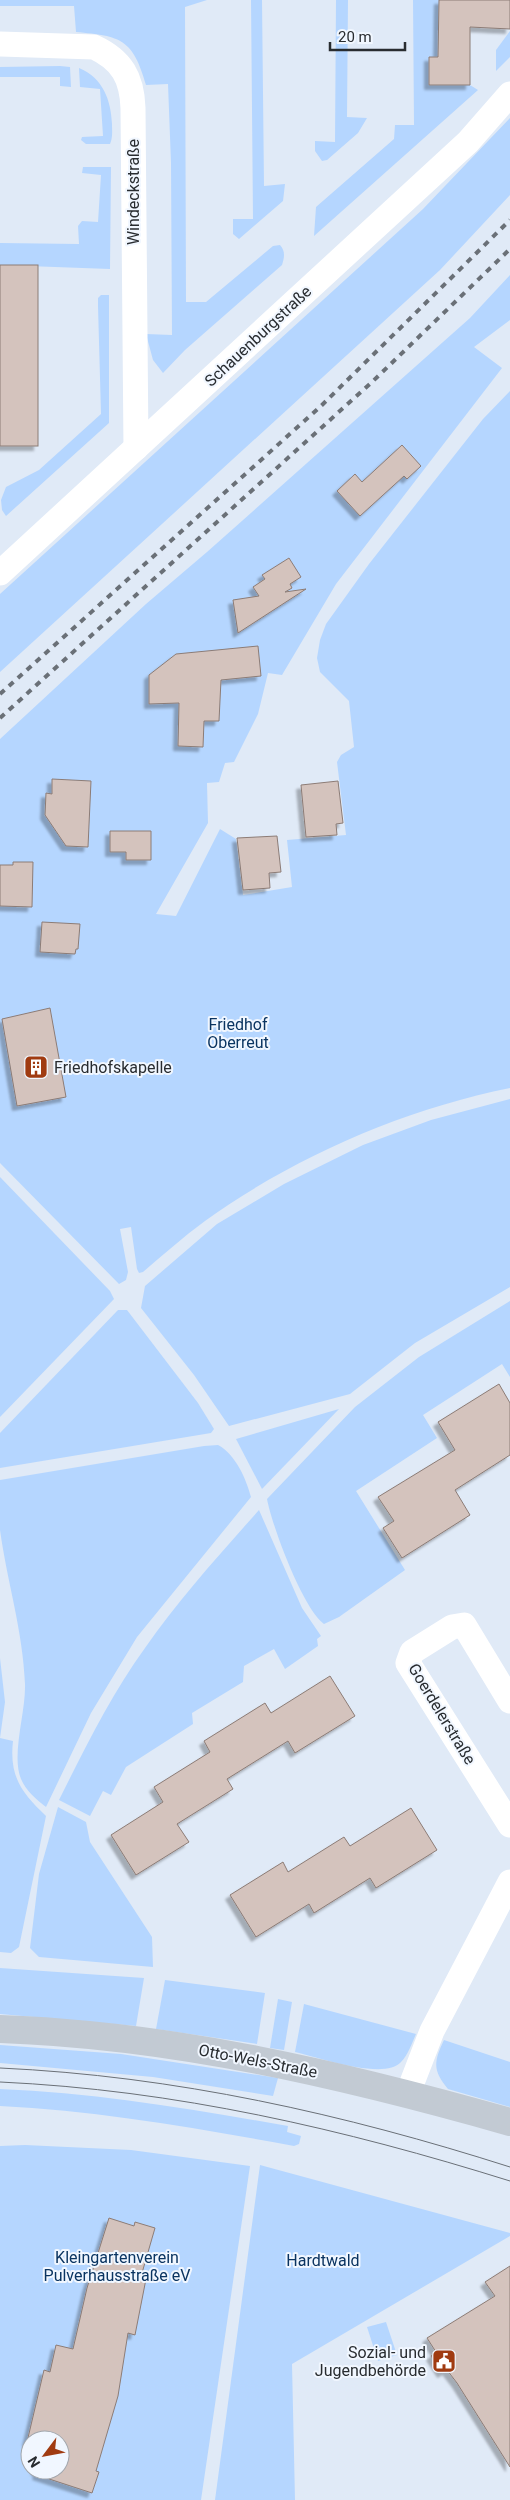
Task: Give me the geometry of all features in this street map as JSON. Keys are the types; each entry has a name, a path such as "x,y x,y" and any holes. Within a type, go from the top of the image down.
{"street":[{"name":"Windeckstraße","path":"0,44 94,48 104,52 122,66 128,77 132,90 133,108 136,448"},
{"name":"Schauenburgstraße","path":"0,573 468,142 510,94"},
{"name":"Goerdelerstraße","path":"510,1701 464,1626 452,1627 412,1652 408,1663 510,1825"},
{"path":"408,2093 432,2031 510,1882"},
{"name":"Otto-Wels-Straße","path":"0,2029 161,2044 270,2062 408,2093 510,2122"}],"green space":[{"path":"0,0 207,0 185,7 186,302 206,302 273,246 280,245 284,257 282,265 185,350 163,373 153,360 146,334 172,335 171,163 168,84 146,85 136,58 123,43 114,38 76,32 74,6 0,6"},
{"path":"251,0 262,0 264,186 285,184 283,201 239,239 233,234 233,219 253,219"},
{"path":"336,0 348,0 347,117 367,118 358,133 327,160 322,161 315,151 315,141 335,142"},
{"path":"413,0 439,0 438,57 429,58 429,85 470,85 478,90 314,236 316,207 394,139 395,125 414,125"},
{"path":"510,31 510,57 496,71 496,50"},
{"path":"0,67 70,67 71,87 60,86 60,77 0,77"},
{"path":"79,68 87,72 100,84 107,98 112,124 110,144 86,144 81,140 82,137 103,136 100,89 80,87"},
{"path":"510,118 510,195 440,270 0,672 0,594 423,209"},
{"path":"83,167 111,167 110,269 0,265 0,243 79,244 78,226 82,221 98,222 101,175 82,173"},
{"name":"Friedhof Oberreut","path":"510,275 510,320 474,347 502,368 336,584 282,675 268,673 258,714 234,762 225,763 219,782 207,783 208,823 156,914 176,916 220,829 236,839 243,895 292,887 287,840 346,835 337,762 341,755 354,747 349,701 320,672 317,658 320,640 326,624 369,564 483,419 510,391 510,1088 429,1109 350,1139 312,1157 275,1176 205,1221 143,1272 139,1273 137,1269 131,1227 120,1229 128,1272 126,1280 119,1284 0,1163 0,739 146,604 470,318"},
{"path":"101,295 109,295 109,423 6,516 2,510 1,500 6,487 39,470 101,414 98,298"},
{"path":"510,1099 510,1287 415,1343 350,1394 229,1426 194,1375 141,1308 145,1286 217,1224 284,1184 363,1145 431,1120"},
{"path":"0,1177 110,1291 114,1299 0,1417"},
{"path":"510,1301 510,1377 502,1364 423,1415 437,1438 356,1491 405,1570 339,1617 324,1624 307,1602 298,1585 275,1528 267,1499 355,1407 419,1357"},
{"path":"118,1310 127,1310 198,1403 214,1429 211,1433 0,1468 0,1433"},
{"path":"339,1409 262,1489 236,1439"},
{"path":"218,1445 235,1460 251,1497 137,1637 91,1713 46,1807 26,1787 18,1769 18,1746 25,1695 24,1664 0,1530 0,1480"},
{"path":"259,1510 302,1608 321,1636 317,1639 318,1646 285,1669 274,1649 244,1666 243,1682 192,1713 193,1724 126,1767 111,1795 103,1791 90,1816 59,1800 99,1722 133,1666 186,1594"},
{"path":"0,1658 5,1702 0,1738"},
{"path":"0,1738 13,1741 12,1754 15,1774 24,1792 46,1816 19,1947 11,1953 0,1952"},
{"path":"58,1807 86,1822 90,1842 152,1937 153,1967 39,1957 30,1948 39,1874"},
{"path":"0,1968 144,1978 136,2026 0,2014"},
{"path":"165,1980 265,1993 257,2044 156,2029"},
{"path":"278,1999 292,2002 284,2050 270,2048"},
{"path":"304,2004 416,2034 410,2049 401,2062 393,2067 381,2069 350,2066 295,2052"},
{"path":"444,2040 510,2062 510,2107 448,2089 439,2076 436,2065"},
{"path":"0,2045 121,2054 278,2078 273,2096 153,2077 0,2063"},
{"path":"0,2089 72,2094 180,2108 288,2126 287,2132 301,2136 299,2144 294,2146 111,2116 0,2106"},
{"name":"Kleingartenverein Pulverhausstraße eV","path":"25,2145 131,2150 250,2166 201,2500 0,2500 0,2146"},
{"name":"Hardtwald","path":"260,2165 510,2233 510,2236 292,2364 295,2500 215,2500"},
{"path":"386,2322 397,2355 378,2361 367,2327"}],"building":[{"path":"439,0 510,0 510,29 470,27 470,85 429,85 429,57 438,57"},
{"path":"0,265 38,265 38,446 0,446"},
{"path":"402,445 421,466 407,479 404,476 360,516 337,491 355,474 362,482"},
{"path":"289,558 301,577 290,584 292,588 285,592 306,589 238,633 233,600 259,596 253,587 265,579 262,575"},
{"path":"258,646 261,676 221,680 219,721 204,721 203,747 178,746 179,703 149,704 149,675 176,654"},
{"path":"52,779 91,781 88,847 66,846 45,815 46,793 52,794"},
{"path":"338,781 343,823 336,824 337,835 306,837 301,785"},
{"path":"110,831 151,831 151,860 126,860 126,852 110,852"},
{"path":"277,836 281,872 269,873 270,888 243,890 237,838"},
{"path":"13,862 33,862 32,907 0,906 0,865 13,865"},
{"path":"42,922 80,924 78,949 76,949 75,954 40,952"},
{"name":"Friedhofskapelle","path":"50,1008 66,1097 17,1106 2,1019"},
{"path":"499,1384 510,1403 510,1455 455,1490 470,1515 402,1558 383,1528 394,1521 378,1497 455,1450 438,1422"},
{"path":"330,1676 355,1716 295,1753 288,1741 227,1779 233,1789 177,1824 189,1842 136,1875 111,1835 163,1802 154,1787 210,1752 204,1741 265,1703 271,1713"},
{"path":"411,1808 437,1850 376,1888 370,1878 314,1913 309,1904 256,1937 230,1895 283,1862 288,1872 344,1837 350,1846"},
{"path":"109,2218 134,2226 135,2222 155,2228 142,2273 142,2278 146,2279 135,2335 128,2333 118,2396 96,2471 99,2472 92,2493 52,2480 70,2480 70,2430 30,2430 44,2370 50,2372 56,2345 73,2349 87,2288"},
{"path":"510,2266 510,2467 457,2383 447,2370 442,2373 431,2356 436,2352 427,2338 495,2296 485,2282"}],"tram line":[{"path":"0,2068 130,2079 258,2101 322,2114 385,2130 510,2167"},
{"path":"0,2082 65,2086 130,2094 195,2103 258,2115 385,2145 510,2181"}],"railway":[{"path":"0,694 320,407 510,220"},
{"path":"0,718 372,382 510,249"}],"place":[{"name":"Friedhofskapelle","path":"36,1067"},
{"name":"Sozial- und Jugendbehörde","path":"444,2361"}]}
